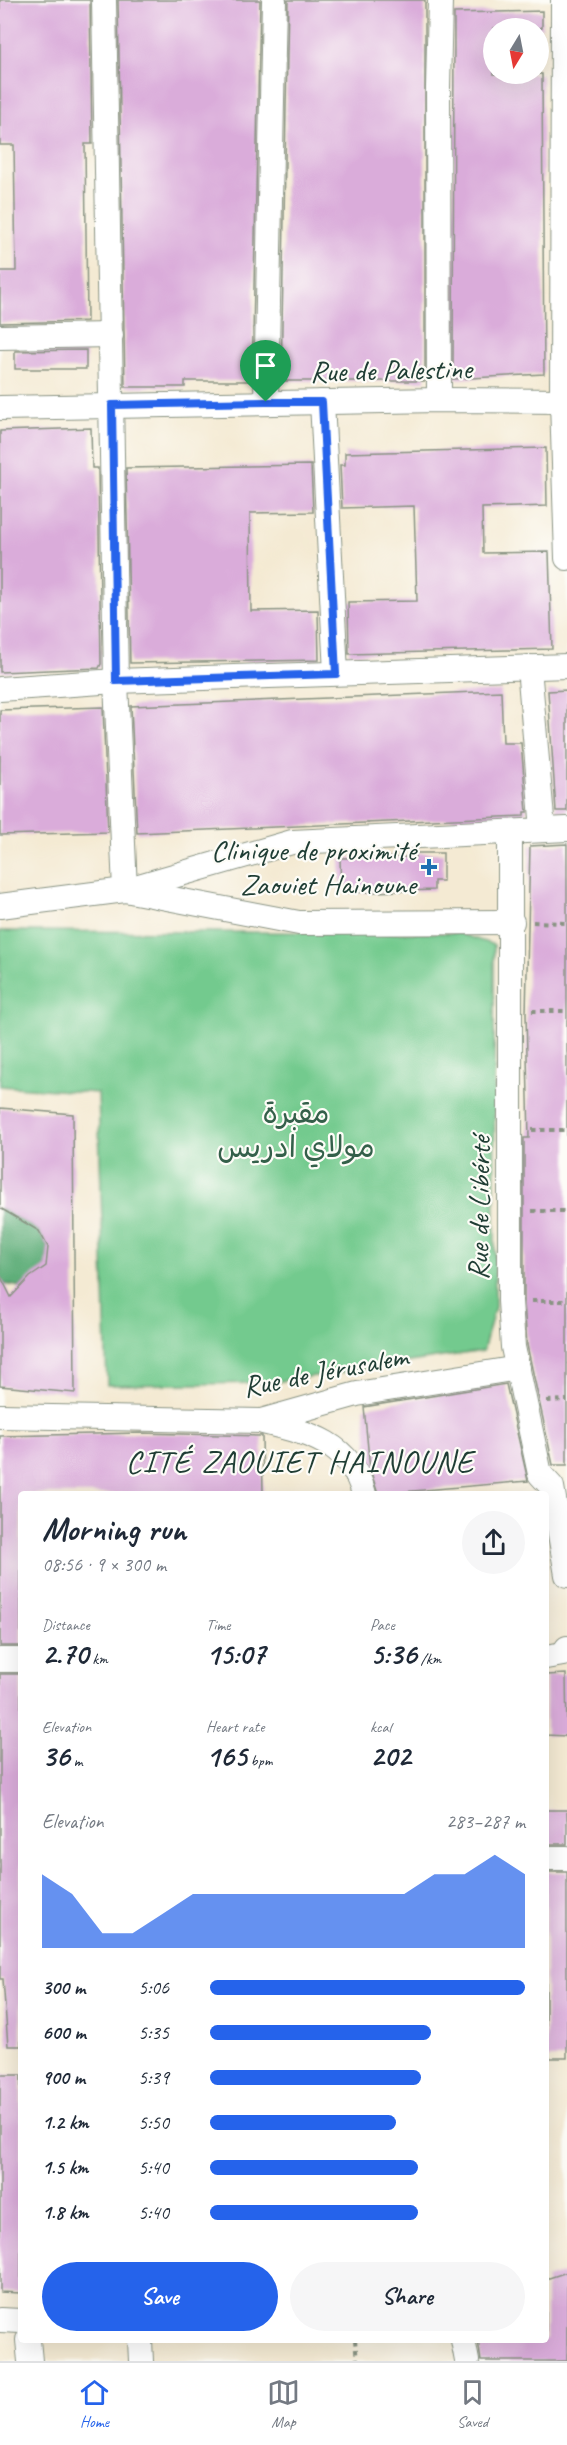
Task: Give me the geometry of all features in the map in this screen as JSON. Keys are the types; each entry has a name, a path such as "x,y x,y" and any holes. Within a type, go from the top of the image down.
{"street":[{"path":"104,0 116,681 125,890"},
{"path":"266,402 274,0"},
{"path":"439,400 440,0"},
{"path":"563,0 564,401 567,558"},
{"path":"0,337 111,335"},
{"name":"Rue de Palestine","path":"0,408 266,402 564,401"},
{"path":"322,402 336,674"},
{"path":"0,689 116,681 567,666"},
{"path":"529,667 543,830"},
{"path":"0,906 125,890 292,842 567,829"},
{"name":"Rue de Libérté","path":"510,833 512,922 510,1301 513,1347 540,1474 552,1487 567,1575"},
{"path":"125,890 298,923 512,922"},
{"name":"Rue de Jérusalem","path":"0,1416 261,1421 357,1394 518,1368"},
{"path":"261,1421 308,1433 338,1450 359,1475 363,1491"},
{"path":"549,1656 563,1654 567,1648"},
{"path":"0,1660 18,1660"},
{"path":"549,1858 567,1858"},
{"path":"0,2320 18,2321"},
{"path":"28,2343 30,2361"},
{"path":"140,2343 141,2361"},
{"path":"464,2343 467,2361"}],"path":[{"path":"512,922 567,923"},
{"path":"512,1011 567,1011"},
{"path":"512,1129 567,1130"},
{"path":"510,1211 567,1211"},
{"path":"510,1301 567,1301"},
{"path":"355,2343 357,2361"}],"green space":[{"name":"مقبرة مولاي ادريس","path":"0,931 458,933 494,945 495,1307 483,1351 268,1383 107,1385 98,1093 0,1086"},
{"path":"0,1208 39,1231 48,1247 46,1266 20,1287 4,1284 0,1275"}],"building":[{"path":"0,0 90,0 92,144 85,144 87,321 0,323 0,271 16,271 14,145 0,145"},
{"path":"118,0 260,0 252,381 185,381 185,387 125,387"},
{"path":"288,0 425,0 425,381 281,381"},
{"path":"542,11 542,18 483,18 483,84 542,84 544,374 453,379 454,13"},
{"path":"86,350 86,369 15,369 15,351"},
{"path":"91,428 92,468 98,468 101,664 99,668 0,672 0,431"},
{"path":"546,448 547,506 482,508 483,553 549,552 552,649 349,654 348,602 417,601 414,506 342,508 340,465 345,465 345,453"},
{"path":"311,465 313,512 250,513 251,611 318,610 319,660 130,663 126,468"},
{"path":"567,690 567,811 556,811 548,691"},
{"path":"501,691 503,743 521,743 527,812 524,812 524,816 137,833 131,706"},
{"path":"103,707 108,832 0,835 0,710"},
{"path":"567,844 567,1465 553,1465 527,1345 524,1301 524,1138 529,1138 526,1014 530,846"},
{"path":"415,853 443,853 443,881 434,881 434,890 341,893 340,858 415,857"},
{"path":"0,1108 73,1114 75,1393 0,1386 0,1275 11,1297 30,1277 46,1266 48,1247 39,1231 0,1208"},
{"path":"506,1384 528,1481 413,1491 377,1491 370,1469 364,1407"},
{"path":"140,1433 262,1436 263,1491 18,1491 18,1646 0,1646 0,1436"},
{"path":"0,1674 18,1674 18,2046 8,2046 3,1979 0,1979"},
{"path":"566,1674 567,1736 549,1735 549,1675"},
{"path":"549,1810 567,1810 567,1844 549,1844"},
{"path":"549,1872 567,1872 567,2058 549,2058"},
{"path":"0,2075 18,2075 18,2293 0,2292"},
{"path":"567,2272 567,2361 481,2361 478,2343 549,2343 549,2278"}],"place":[{"name":"Clinique de proximité Zaouiet Hainoune","path":"429,867"}],"district":[{"name":"CITÉ ZAOUIET HAINOUNE","path":"300,1461"}],"route":[{"path":"266,402 322,402 336,674 116,681 112,405 266,402"}]}
